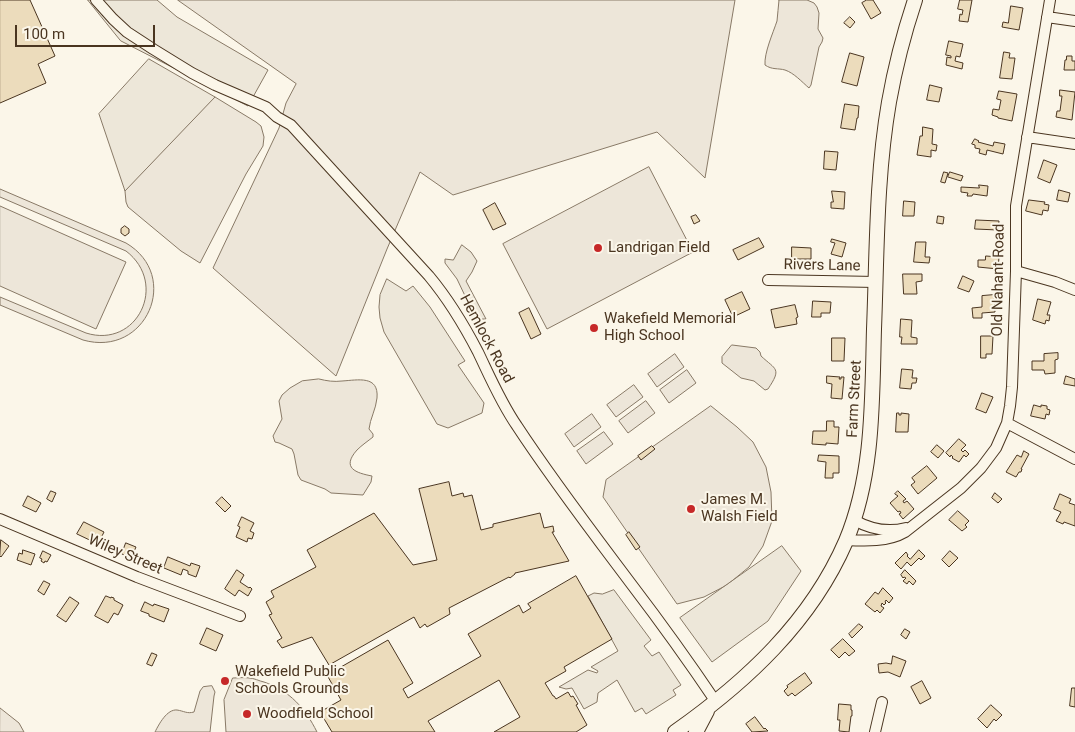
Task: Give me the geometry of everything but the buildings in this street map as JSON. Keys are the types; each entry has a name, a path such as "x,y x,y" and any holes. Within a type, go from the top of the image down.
{"main road":[{"name":"Farm Street","path":"675,732 713,704 766,657 794,626 831,571 854,520 865,476 870,430 881,168 886,117 898,60 915,0"},
{"path":"696,732 713,704"}],"street":[{"name":"Hemlock Road","path":"96,0 127,32 151,48 215,85 266,107 290,125 434,282 455,311 516,425 587,526 654,615 713,704"},
{"name":"Old Nahant Road","path":"846,540 890,538 903,534 961,488 982,468 996,448 1007,422 1012,387 1016,206 1050,0"},
{"path":"1048,17 1075,21"},
{"path":"1027,137 1075,144"},
{"path":"1016,271 1075,290"},
{"name":"Rivers Lane","path":"768,280 876,282"},
{"path":"1007,422 1075,459"},
{"name":"Wiley Street","path":"0,519 130,574 240,616"},
{"name":"Old Nahant Road","path":"854,520 869,527 886,530 898,530 914,525"},
{"path":"875,732 882,702"}],"shaded area":[{"path":"88,0 157,0 177,17 268,70 248,106 121,41"},
{"path":"178,0 735,0 705,178 657,132 453,195 420,172 336,376 213,268 279,128 286,103 296,84"},
{"path":"779,0 807,0 814,3 817,7 819,13 818,29 823,38 809,88 788,71 770,68 765,65 767,49 777,21"},
{"path":"149,59 215,97 125,191 99,114"},
{"path":"215,97 261,126 264,137 263,146 246,174 200,263 181,251 128,207 125,191"},
{"name":"Landrigan Field","path":"649,167 693,252 547,329 503,244"},
{"path":"0,189 126,243 143,257 152,275 154,293 149,311 139,326 124,337 105,342 83,340 0,305 0,297 86,333 104,335 120,332 132,323 141,310 146,296 145,280 139,265 126,251 0,197"},
{"path":"0,206 126,262 96,329 0,286"},
{"path":"462,245 471,252 477,261 466,281 486,319 476,319 457,279 445,263 445,259 453,260"},
{"path":"387,279 406,291 413,286 430,307 465,361 458,365 484,403 482,413 448,428 437,424 384,332 379,307 380,295"},
{"path":"732,345 756,348 761,356 773,367 776,373 768,389 765,390 754,381 741,378 722,363 722,357"},
{"path":"675,354 684,367 657,387 648,374"},
{"path":"687,370 696,383 669,403 660,390"},
{"path":"319,379 371,382 377,391 369,429 373,437 357,450 350,461 352,469 372,476 371,482 363,495 331,493 301,480 292,449 275,442 273,436 282,419 279,401 282,395 302,381"},
{"path":"634,385 643,397 616,417 607,405"},
{"path":"646,401 655,413 628,433 619,421"},
{"name":"James M. Walsh Field","path":"711,406 753,442 766,467 771,492 772,521 763,546 749,567 727,585 704,597 677,604 603,497 606,480"},
{"path":"592,414 601,427 574,447 565,434"},
{"path":"604,432 613,444 586,464 577,451"},
{"path":"782,546 801,571 768,621 712,662 680,618"},
{"path":"614,590 651,640 644,646 652,656 659,652 681,685 673,690 676,695 646,714 642,708 635,712 617,680 598,693 597,702 584,709 572,688 559,687 588,670 597,673 598,671 591,667 618,651 588,596 594,593 602,594"},
{"path":"233,678 253,678 282,690 302,708 317,732 226,732 224,700"},
{"path":"212,686 215,692 210,732 155,732 164,718 173,710 187,713 194,712 200,691 203,687"},
{"path":"0,708 19,723 24,732 0,732"}],"place":[{"name":"Landrigan Field","path":"598,248"},
{"name":"Wakefield Memorial High School","path":"594,328"},
{"name":"James M. Walsh Field","path":"691,509"},
{"name":"Wakefield Public Schools Grounds","path":"225,681"},
{"name":"Woodfield School","path":"247,714"}]}
